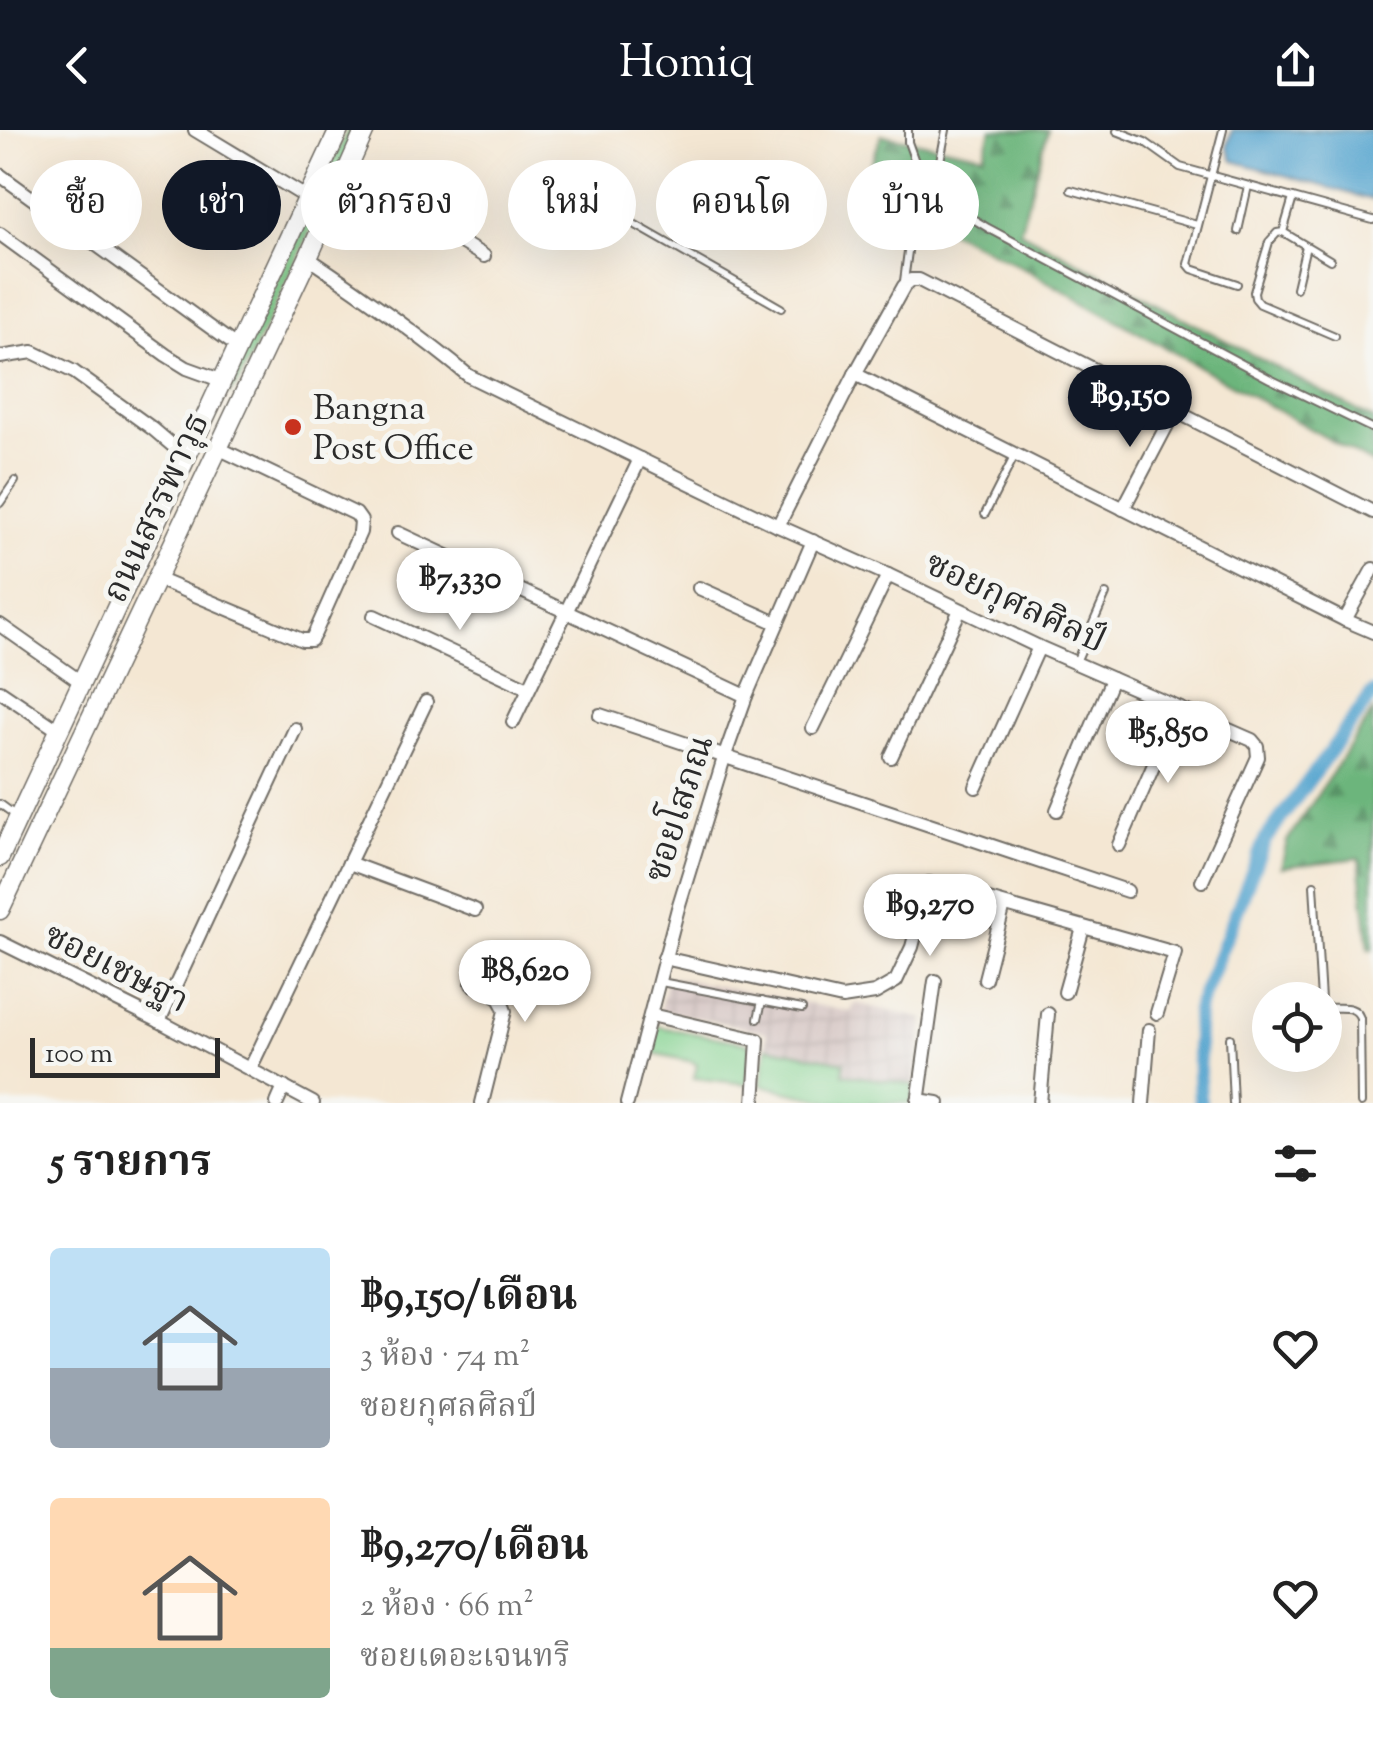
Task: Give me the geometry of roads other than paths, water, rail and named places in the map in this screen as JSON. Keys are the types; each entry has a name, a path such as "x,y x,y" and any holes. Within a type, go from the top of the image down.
{"main road":[{"name":"ถนนสรรพาวุธ","path":"324,160 339,130"},
{"name":"ถนนสรรพาวุธ","path":"351,160 366,130"},
{"name":"ถนนสรรพาวุธ","path":"0,857 301,208"},
{"name":"ถนนสรรพาวุธ","path":"0,910 311,250"},
{"path":"207,412 231,422"}],"street":[{"path":"195,130 301,194"},
{"path":"0,175 239,348"},
{"path":"0,234 166,356 222,381"},
{"path":"474,250 484,256"},
{"name":"ซอยกุศลศิลป์","path":"308,258 398,319 469,376 1038,648 1252,740 1258,758 1202,881"},
{"path":"778,526 855,374 911,280 919,280 1373,512"},
{"path":"0,357 32,352 74,372 186,456"},
{"path":"855,374 1373,632"},
{"path":"1123,508 1174,410"},
{"path":"157,578 302,640 311,640 316,633 360,532 361,520 356,514 218,448"},
{"path":"514,722 640,459"},
{"path":"398,533 746,696"},
{"name":"ซอยโสภณ","path":"627,1103 664,958 724,758 746,696 813,541"},
{"path":"1346,620 1373,570"},
{"path":"813,728 888,575"},
{"path":"699,588 778,623"},
{"path":"891,757 960,610"},
{"path":"374,616 528,688"},
{"path":"0,625 82,682"},
{"path":"976,786 1038,648"},
{"path":"1057,810 1112,679"},
{"path":"0,691 58,730"},
{"path":"250,1069 426,702"},
{"path":"1118,846 1178,709"},
{"path":"600,715 1127,892"},
{"path":"159,1021 295,729"},
{"path":"349,863 475,910"},
{"path":"664,958 842,998 875,994 896,982 912,947 929,882 1175,953 1157,1013"},
{"path":"985,979 1004,904"},
{"path":"1064,992 1082,928"},
{"name":"ซอยเชษฐา","path":"0,942 313,1103"},
{"path":"935,981 918,1102 938,1103"},
{"path":"472,984 488,988 501,998 505,1011 482,1103"},
{"path":"1040,1103 1048,1014"},
{"path":"652,1015 758,1040 754,1103"},
{"path":"1143,1103 1149,1030"},
{"path":"277,1103 284,1087"}],"lane":[{"path":"908,130 914,160"},
{"path":"940,160 946,130"},
{"path":"1224,130 1188,264 1192,269 1237,284"},
{"path":"1117,131 1145,142 1180,167 1373,220"},
{"path":"1238,231 1248,186"},
{"path":"1071,190 1197,225"},
{"path":"1283,232 1293,198"},
{"path":"979,222 1270,379 1373,429"},
{"path":"636,225 781,308"},
{"path":"1330,260 1283,232 1277,233 1269,242 1254,292 1260,304 1335,336"},
{"path":"1296,288 1306,246"},
{"path":"904,286 908,250"},
{"path":"985,514 1015,454"},
{"path":"0,503 15,481"},
{"path":"1076,663 1106,594"},
{"path":"0,804 18,816"},
{"path":"1314,885 1320,982"},
{"path":"658,982 802,1009"},
{"path":"758,1020 762,1002"},
{"path":"1342,1008 1353,1008 1360,1018 1361,1103"},
{"path":"1230,1038 1233,1103"}],"water":[{"path":"1232,130 1373,130 1373,200 1233,161 1227,147"}],"waterway":[{"path":"1200,1103 1197,1010 1265,840 1373,693"}],"place":[{"name":"Bangna Post Office","path":"293,427"}]}
